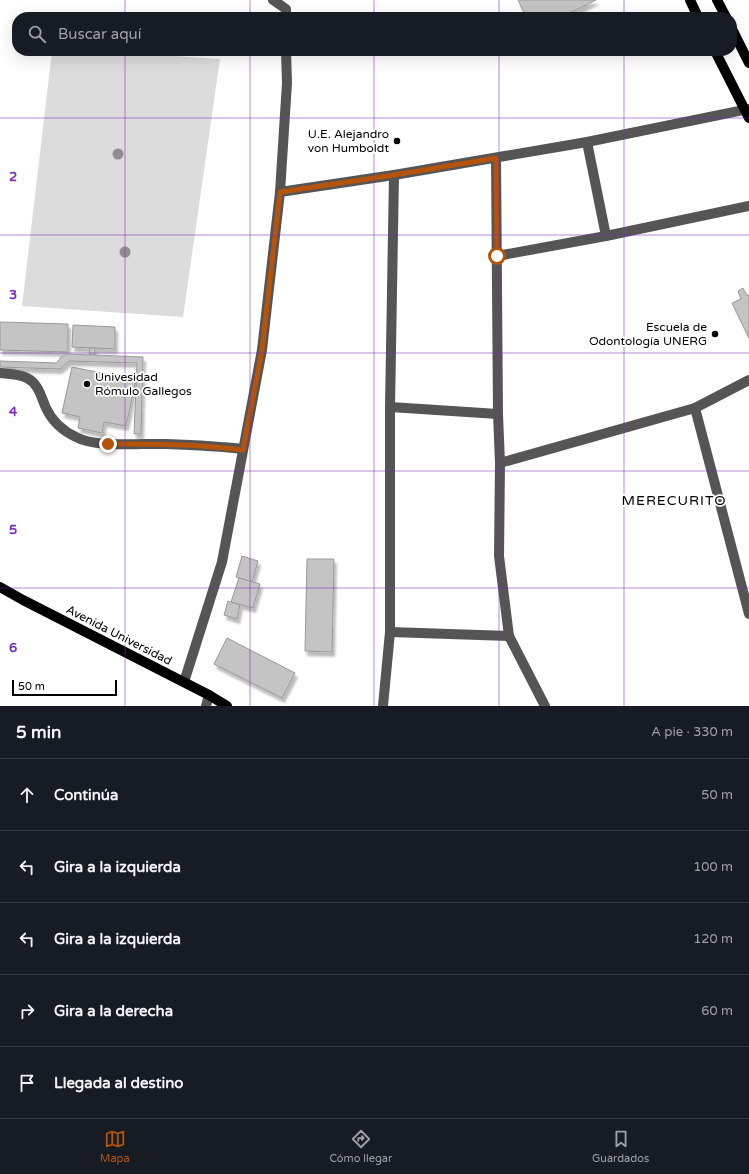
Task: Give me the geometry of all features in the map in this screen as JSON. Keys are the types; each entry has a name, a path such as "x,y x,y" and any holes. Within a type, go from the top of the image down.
{"main road":[{"path":"690,0 696,12"},
{"path":"717,0 723,12"},
{"path":"737,39 749,63"},
{"path":"718,56 748,113"},
{"name":"Avenida Universidad","path":"0,587 209,695 227,706"}],"street":[{"path":"273,0 285,12"},
{"path":"184,682 222,562 262,350 280,192 287,83 286,56"},
{"path":"280,192 496,158 748,113"},
{"path":"587,142 606,236"},
{"path":"496,158 498,414 500,463 499,556 509,636 545,706"},
{"path":"383,706 390,632 390,407 394,175"},
{"path":"497,256 606,236 749,206"},
{"path":"0,373 15,374 26,377 34,382 53,420 77,438 86,441 108,444 166,444 227,447 243,450"},
{"path":"500,463 695,408 749,380"},
{"path":"390,407 498,414"},
{"path":"695,408 749,614"},
{"path":"390,632 509,636"},
{"path":"206,706 209,695"}],"shaded area":[{"path":"51,56 174,56 220,59 183,317 22,306"}],"building":[{"path":"518,0 596,0 572,12 524,12"},
{"path":"743,288 747,296 749,295 749,338 732,303 741,299 738,291"},
{"path":"0,322 68,324 68,352 0,350"},
{"path":"73,325 115,327 115,349 72,347"},
{"path":"90,348 95,348 95,355 89,355"},
{"path":"67,354 143,357 141,434 134,434 137,363 69,361 60,369 0,367 0,361 57,363 61,357"},
{"path":"72,367 136,380 126,426 104,422 102,433 78,428 80,417 62,413"},
{"path":"242,556 258,561 252,582 236,577"},
{"path":"307,559 334,559 332,652 305,651"},
{"path":"239,578 260,584 253,608 231,602"},
{"path":"228,601 240,605 237,619 224,615"},
{"path":"227,638 295,673 282,698 214,664"}],"place":[{"name":"U.E. Alejandro von Humboldt","path":"397,141"},
{"name":"Escuela de Odontología UNERG","path":"715,334"},
{"name":"Univesidad Rómulo Gallegos","path":"87,384"}],"district":[{"name":"MERECURITO","path":"674,500"}],"route":[{"path":"108,444 166,444 227,447 243,450 262,350 280,192 496,158 497,256"}]}
